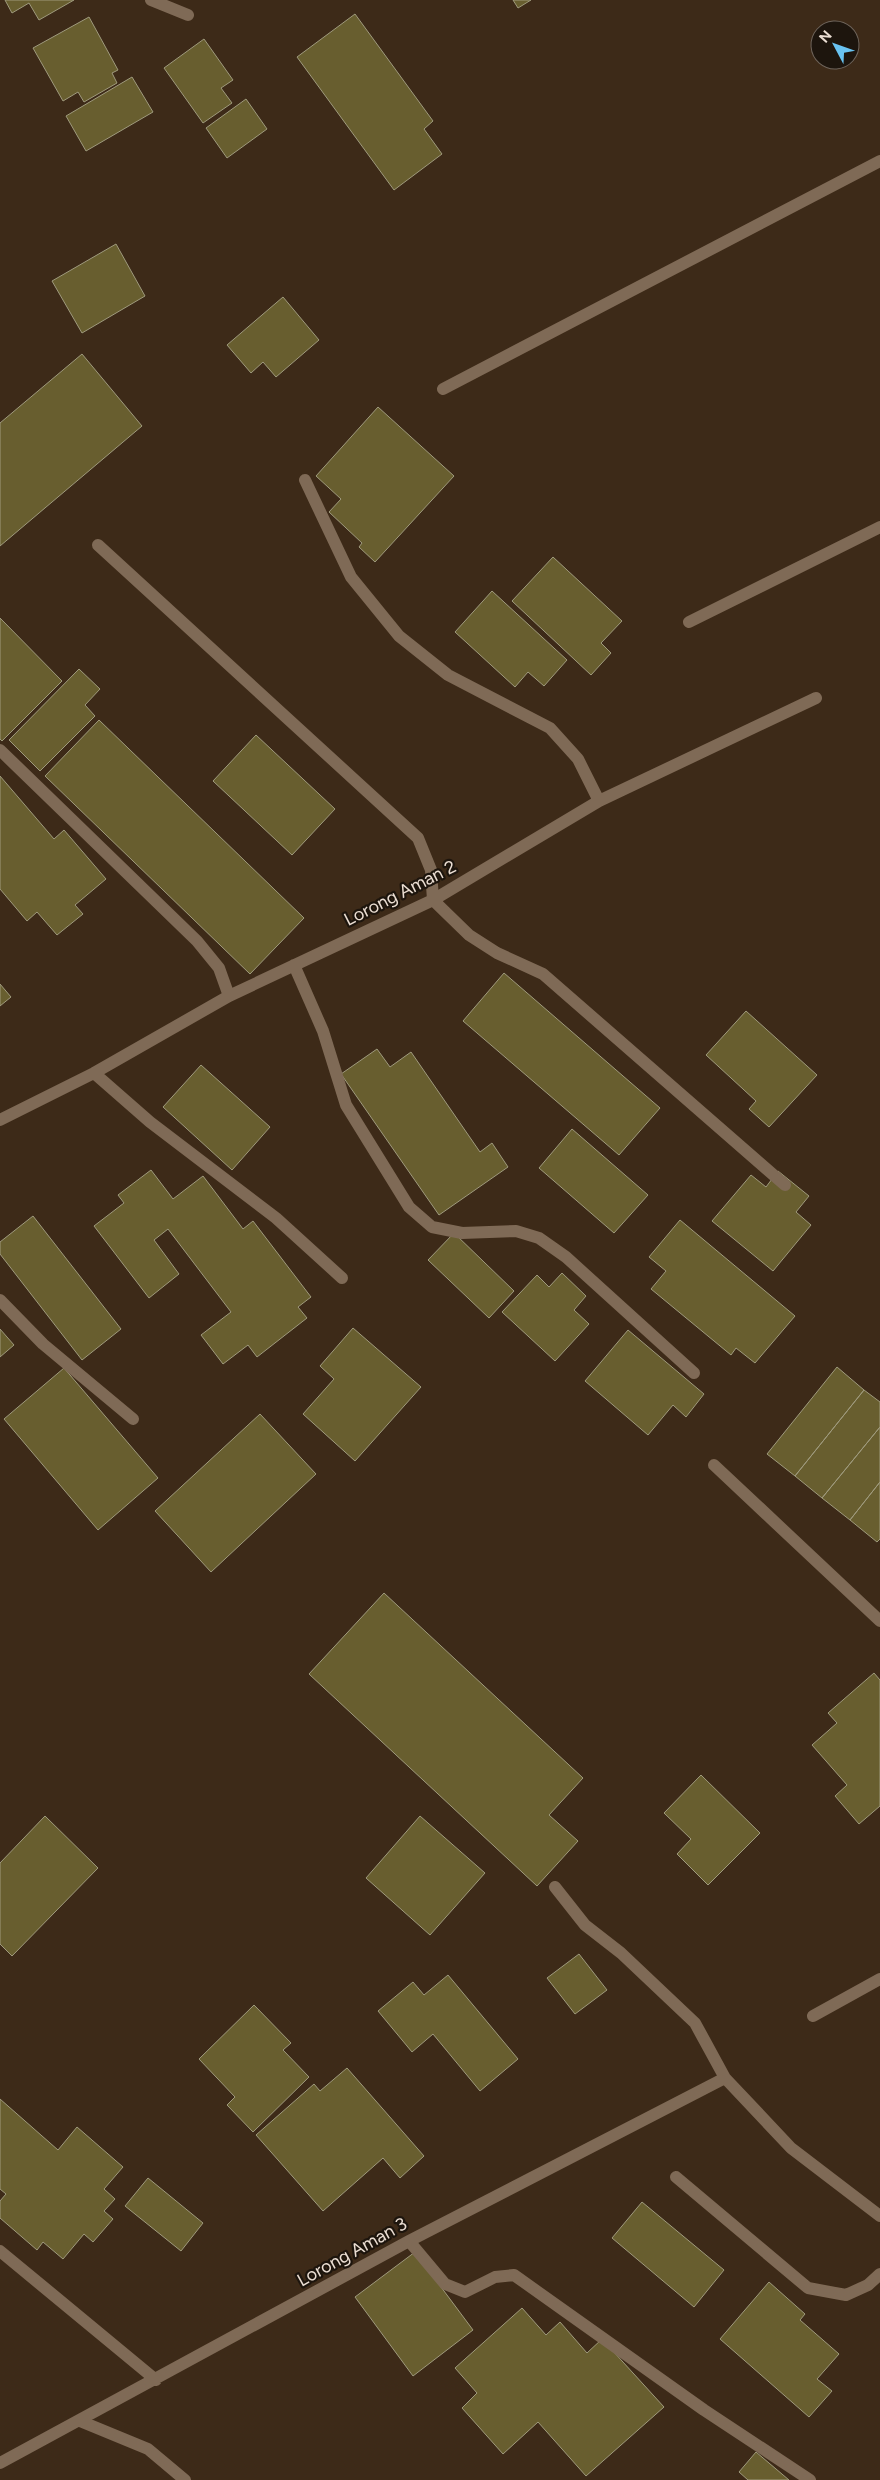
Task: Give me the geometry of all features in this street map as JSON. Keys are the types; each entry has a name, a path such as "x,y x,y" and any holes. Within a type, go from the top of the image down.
{"street":[{"path":"151,0 188,16"},
{"path":"443,389 880,160"},
{"path":"306,480 351,577 399,636 448,675 550,728 578,759 599,802"},
{"path":"689,622 880,527"},
{"path":"98,544 418,838 431,870 433,900 469,935 497,952 544,974 785,1185"},
{"name":"Lorong Aman 2","path":"0,1120 94,1072 229,996 433,900 599,802 816,698"},
{"path":"0,750 197,941 218,968 229,996"},
{"path":"294,965 323,1031 346,1105 409,1207 432,1227 462,1233 516,1232 539,1238 566,1256 694,1373"},
{"path":"94,1072 150,1122 276,1218 342,1278"},
{"path":"0,1300 42,1344 134,1419"},
{"path":"714,1465 880,1621"},
{"path":"554,1888 585,1925 621,1953 695,2023 725,2078 791,2148 880,2216"},
{"path":"813,2016 880,1979"},
{"name":"Lorong Aman 3","path":"0,2463 409,2241 725,2078"},
{"path":"676,2177 808,2288 846,2295 868,2285 880,2274"},
{"path":"409,2241 445,2284 465,2292 495,2277 514,2275 704,2410 810,2480"},
{"path":"0,2251 156,2380"},
{"path":"80,2421 148,2449 185,2480"}],"building":[{"path":"5,0 74,0 39,20 29,3 12,13"},
{"path":"513,0 531,0 518,8"},
{"path":"355,14 433,121 424,129 442,154 394,190 297,57"},
{"path":"89,17 118,70 112,73 117,83 84,102 78,92 63,101 33,48"},
{"path":"204,39 233,80 221,88 232,103 203,123 164,68"},
{"path":"132,77 153,112 86,151 66,116"},
{"path":"246,99 267,129 227,158 206,128"},
{"path":"116,244 145,296 82,333 52,281"},
{"path":"283,297 319,340 276,377 263,362 251,373 227,345"},
{"path":"82,354 142,426 0,546 0,423"},
{"path":"378,407 454,476 375,562 359,547 362,543 329,512 341,499 316,476"},
{"path":"553,557 622,621 601,643 611,653 591,675 512,601"},
{"path":"492,591 567,660 544,686 528,672 515,687 455,632"},
{"path":"0,618 62,681 2,741 0,739"},
{"path":"79,669 100,689 85,705 95,716 40,771 9,740"},
{"path":"99,720 304,918 250,974 45,776"},
{"path":"256,735 335,809 292,855 213,781"},
{"path":"0,776 54,839 64,830 106,879 75,905 83,914 57,935 37,912 27,921 0,889"},
{"path":"504,973 660,1108 619,1155 463,1021"},
{"path":"0,984 11,997 0,1006"},
{"path":"746,1011 817,1075 769,1127 749,1109 756,1101 706,1055"},
{"path":"377,1049 390,1067 411,1052 480,1152 492,1143 508,1167 439,1215 341,1074"},
{"path":"201,1065 270,1127 232,1170 163,1107"},
{"path":"572,1129 648,1195 614,1233 539,1168"},
{"path":"151,1170 173,1199 203,1176 243,1229 253,1221 311,1297 298,1307 307,1318 257,1357 248,1345 223,1364 201,1335 231,1312 168,1229 154,1240 179,1274 149,1298 94,1226 124,1203 118,1195"},
{"path":"778,1171 809,1196 796,1212 811,1225 773,1271 712,1221 751,1175 766,1187"},
{"path":"33,1216 121,1329 82,1360 0,1254 0,1242"},
{"path":"680,1220 795,1316 755,1363 736,1348 731,1355 651,1289 666,1271 649,1257"},
{"path":"454,1233 514,1291 489,1318 428,1260"},
{"path":"562,1273 586,1296 574,1310 589,1324 555,1361 502,1312 537,1275 549,1287"},
{"path":"353,1328 421,1387 355,1461 303,1414 334,1379 320,1366"},
{"path":"0,1329 14,1345 0,1357"},
{"path":"628,1330 704,1394 686,1417 673,1405 648,1435 585,1381"},
{"path":"837,1367 864,1390 795,1476 767,1454"},
{"path":"64,1368 158,1478 98,1530 4,1419"},
{"path":"864,1390 880,1402 880,1427 822,1498 795,1476"},
{"path":"260,1414 316,1474 211,1572 155,1511"},
{"path":"880,1427 880,1482 850,1520 822,1498"},
{"path":"880,1482 880,1539 877,1542 850,1520"},
{"path":"384,1593 583,1778 549,1815 578,1841 537,1886 309,1674"},
{"path":"874,1673 880,1680 880,1806 859,1824 835,1796 847,1785 812,1745 837,1723 828,1713"},
{"path":"701,1775 760,1833 708,1885 677,1854 691,1839 664,1813"},
{"path":"45,1816 98,1868 12,1956 0,1944 0,1863"},
{"path":"420,1816 485,1873 430,1935 366,1878"},
{"path":"579,1954 607,1990 575,2014 547,1978"},
{"path":"448,1975 518,2059 480,2091 433,2034 412,2052 378,2011 413,1982 424,1995"},
{"path":"254,2005 291,2043 283,2050 309,2077 253,2132 227,2105 235,2097 199,2059"},
{"path":"347,2068 424,2156 400,2178 383,2158 323,2211 256,2135 314,2084 320,2091"},
{"path":"0,2099 58,2150 77,2127 123,2167 104,2189 115,2199 104,2211 113,2219 93,2242 84,2234 63,2259 43,2242 37,2250 0,2218 0,2201 6,2194 0,2189"},
{"path":"148,2178 203,2223 181,2251 125,2206"},
{"path":"642,2202 724,2270 694,2307 612,2238"},
{"path":"415,2252 473,2330 413,2376 355,2297"},
{"path":"769,2282 805,2314 800,2320 839,2354 817,2379 832,2391 809,2417 720,2339"},
{"path":"522,2308 546,2335 560,2322 587,2353 602,2339 664,2407 586,2476 538,2422 503,2454 462,2408 477,2393 455,2368"},
{"path":"756,2452 789,2480 748,2480 739,2472"}]}
